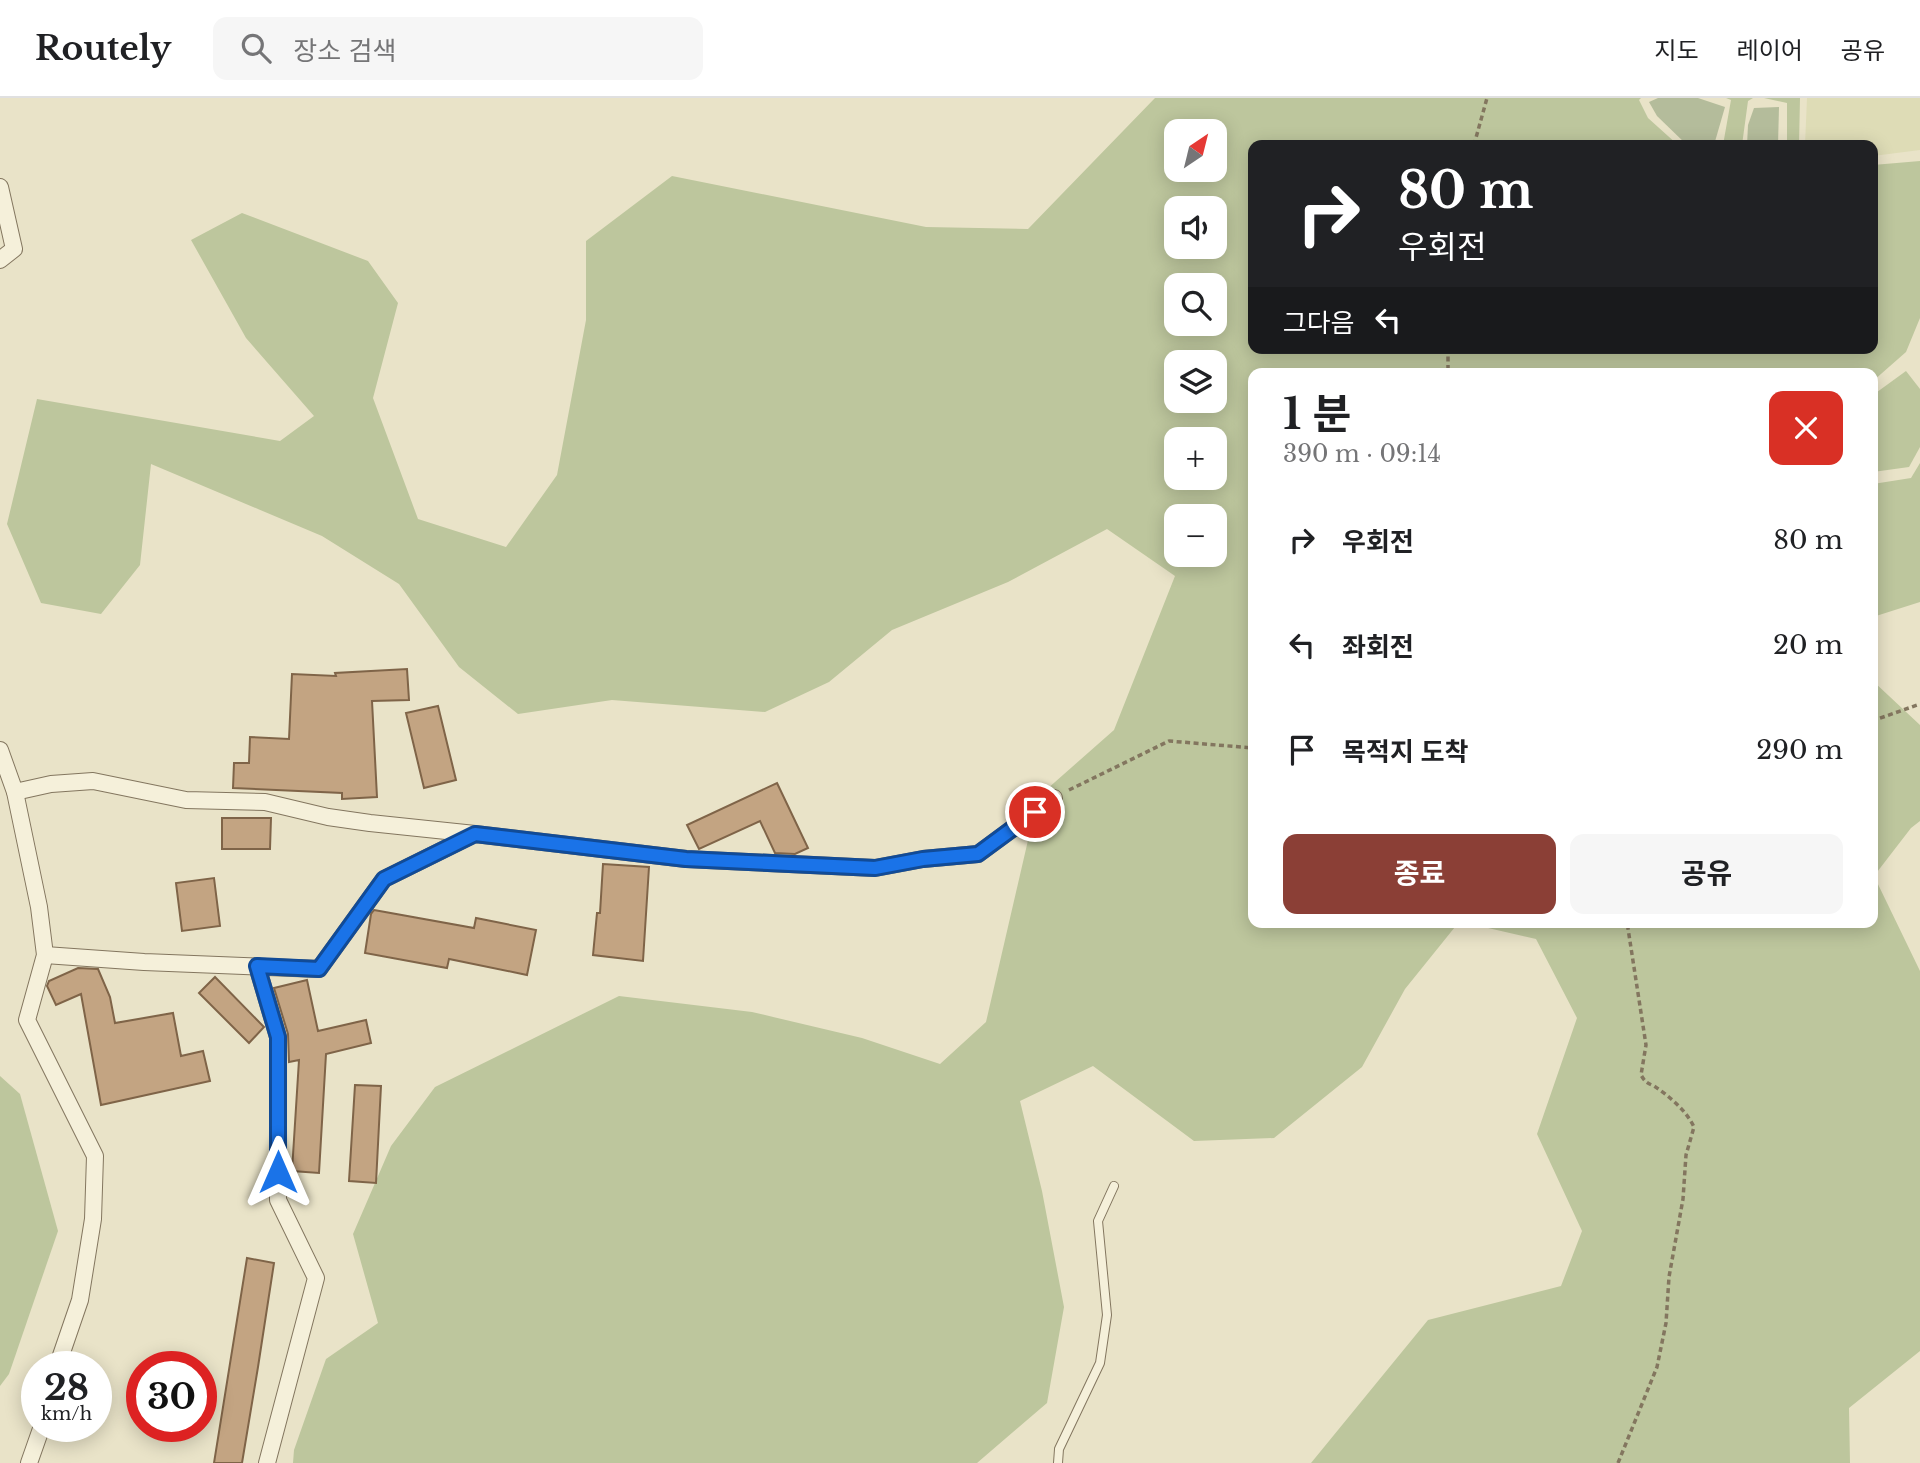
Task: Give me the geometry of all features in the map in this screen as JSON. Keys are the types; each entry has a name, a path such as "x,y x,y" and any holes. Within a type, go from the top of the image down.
{"street":[{"path":"0,187 14,250 0,260"},
{"path":"0,750 15,792 46,955 27,1020 95,1156 93,1219 80,1300 62,1351"},
{"path":"15,792 51,784 93,780 186,800 265,803 359,822 686,859 875,868 923,859 978,854 1054,797"},
{"path":"46,955 319,969 384,879 475,834"},
{"path":"257,966 278,1037 278,1199 316,1278 267,1463"},
{"path":"29,1463 36,1442"}],"lane":[{"path":"1058,1463 1059,1449 1100,1363 1107,1315 1098,1221 1114,1186"}],"path":[{"path":"1475,140 1487,98"},
{"path":"1878,719 1920,704"},
{"path":"1054,797 1169,741 1248,748"},
{"path":"1618,1463 1657,1367 1666,1323 1669,1277 1683,1199 1686,1155 1694,1127 1687,1114 1646,1083 1641,1075 1646,1045 1628,928"}],"shaded area":[{"path":"1807,98 1920,98 1920,150 1878,155 1878,140 1805,140"}],"green space":[{"path":"1155,98 1641,98 1639,100 1648,118 1672,140 1248,140 1248,354 1878,354 1878,165 1920,161 1920,318 1906,352 1878,377 1878,368 1248,368 1248,928 1454,928 1405,989 1362,1067 1274,1138 1194,1141 1093,1066 1020,1101 1042,1191 1064,1307 1047,1403 977,1463 293,1463 294,1450 326,1359 378,1323 353,1234 391,1146 435,1087 619,996 752,1012 862,1038 940,1064 986,1022 1038,797 1114,730 1175,576 1107,529 1008,582 892,630 829,682 765,712 612,700 518,714 459,667 399,584 322,536 151,464 140,565 101,614 41,603 7,524 37,399 280,441 314,416 246,338 191,240 242,213 368,261 398,303 373,398 418,519 506,547 557,475 586,320 586,241 672,176 926,227 1028,229"},
{"path":"1658,98 1698,98 1725,107 1715,140 1682,140 1657,116 1649,102"},
{"path":"1726,98 1753,98 1748,101 1743,140 1724,140 1731,100"},
{"path":"1764,98 1800,98 1799,140 1787,140 1787,103"},
{"path":"1779,107 1778,140 1747,140 1748,125 1754,108"},
{"path":"1906,371 1920,389 1920,447 1909,467 1878,471 1878,391"},
{"path":"1920,463 1920,602 1878,615 1878,483 1911,478"},
{"path":"1878,686 1920,725 1920,821 1911,828 1878,871"},
{"path":"1878,884 1920,971 1920,1351 1849,1408 1850,1463 1311,1463 1428,1320 1561,1286 1582,1231 1537,1134 1577,1018 1536,939 1488,928 1878,928"},
{"path":"0,1076 20,1094 58,1231 9,1374 0,1386"}],"building":[{"path":"407,669 409,700 372,701 377,797 342,799 342,793 233,788 234,763 249,763 250,737 289,739 292,674 336,676 335,673"},
{"path":"438,706 456,780 424,788 406,713"},
{"path":"777,783 808,848 795,854 775,853 760,821 699,849 687,825"},
{"path":"222,818 271,818 270,849 222,849"},
{"path":"603,864 649,867 643,961 593,955 597,913 600,913"},
{"path":"214,878 220,926 182,931 176,883"},
{"path":"374,910 474,928 476,918 536,930 527,975 449,959 447,968 365,953 371,914"},
{"path":"78,968 98,969 110,997 115,1023 173,1013 181,1056 203,1051 210,1081 101,1105 81,994 56,1005 47,986 49,981"},
{"path":"215,977 264,1027 249,1043 199,993"},
{"path":"307,980 318,1031 366,1020 371,1043 326,1054 319,1173 292,1171 299,1060 289,1062 288,1034 274,988"},
{"path":"355,1085 381,1086 376,1183 349,1181"},
{"path":"247,1258 274,1263 258,1367 242,1463 214,1463"}],"route":[{"path":"278,1172 278,1037 257,966 319,969 384,879 475,834 686,859 875,868 923,859 978,854 1035,812"}]}
